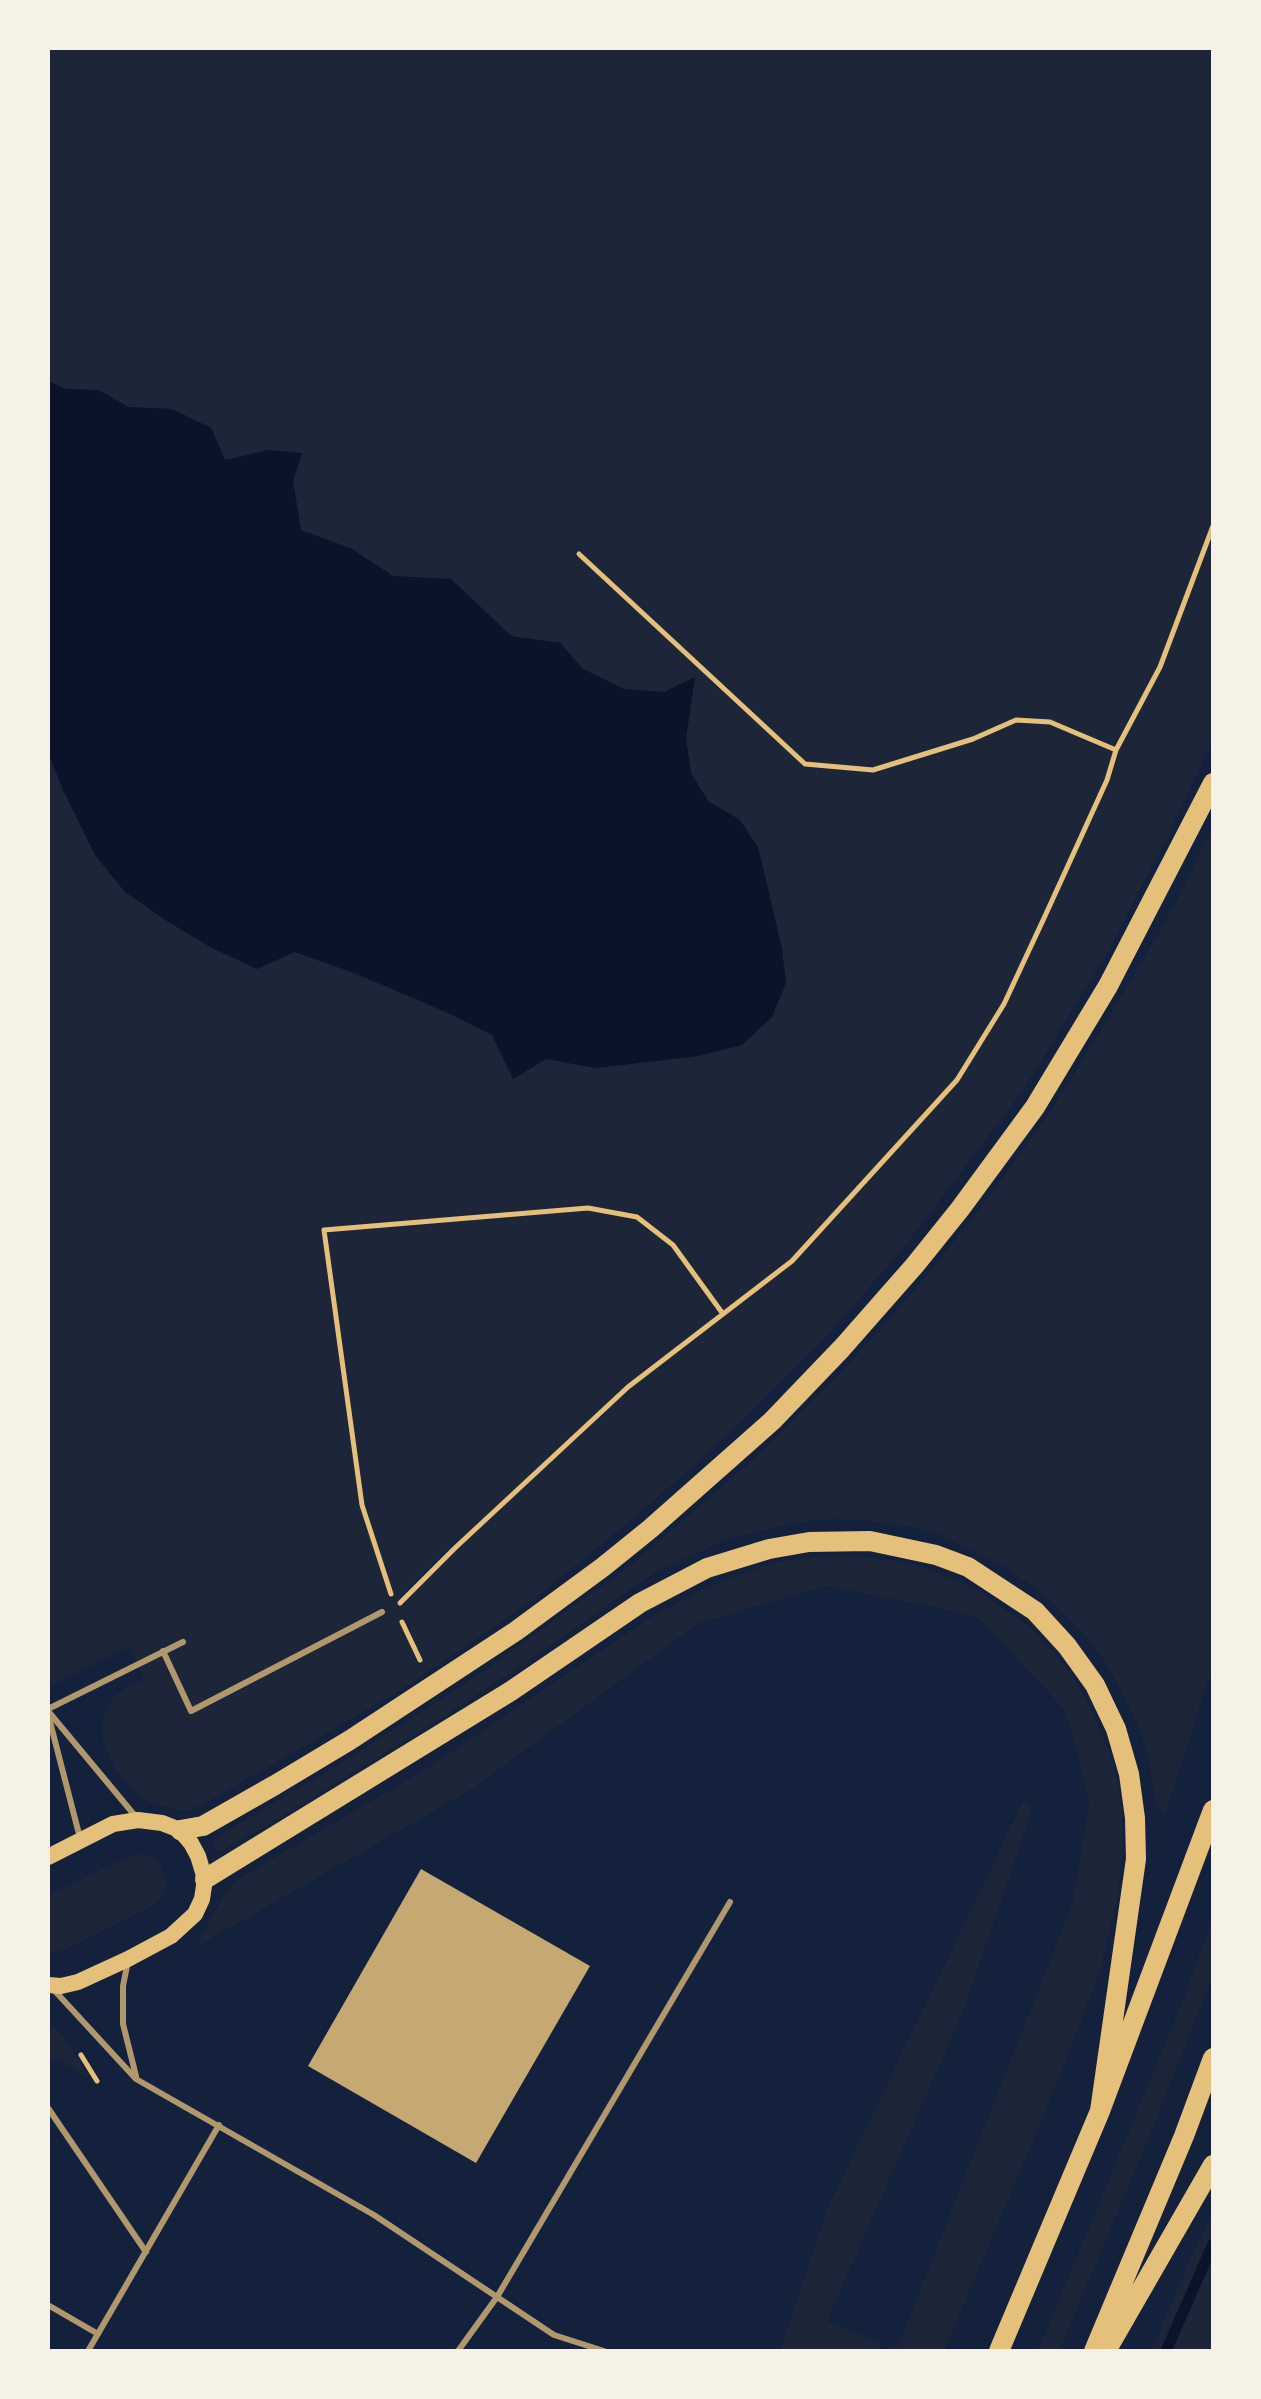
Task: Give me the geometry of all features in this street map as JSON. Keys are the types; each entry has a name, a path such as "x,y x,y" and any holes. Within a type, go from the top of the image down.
{"main road":[{"path":"48,1857 113,1824 138,1820 162,1823 180,1830 203,1826 350,1740 516,1631 603,1567 772,1421 915,1265 1035,1107 1108,986 1213,783"},
{"path":"205,1879 511,1691 640,1603 707,1568 769,1549 809,1542 870,1541 936,1555 968,1567 1035,1611 1067,1646 1095,1685 1116,1729 1129,1774 1136,1859 1100,2111"},
{"path":"999,2351 1100,2111 1213,1810"},
{"path":"49,1985 78,1982 128,1959 171,1936 195,1914 202,1899 205,1879 198,1856 180,1830"},
{"path":"1094,2351 1184,2136 1213,2058"},
{"path":"1106,2351 1213,2165"}],"lane":[{"path":"163,1651 191,1711 382,1612"},
{"path":"48,1711 183,1642"},
{"path":"48,1711 138,1820"},
{"path":"48,1711 80,1840"},
{"path":"458,2351 497,2297 730,1902"},
{"path":"128,1959 123,1986 123,2024 136,2079"},
{"path":"49,1985 136,2079 374,2215 554,2335 604,2351"},
{"path":"48,2108 146,2252"},
{"path":"88,2351 219,2125"},
{"path":"48,2305 98,2334"}],"path":[{"path":"382,1612 396,1607 628,1387 792,1261 957,1080 1010,991 1107,780 1116,750 1160,667 1213,526"},
{"path":"579,554 805,764 873,770 973,739 1016,720 1050,722 1116,750"},
{"path":"433,1686 396,1607 362,1505 324,1230 588,1208 637,1217 673,1245 723,1314"}],"shaded area":[{"path":"48,48 1213,48 1213,738 1167,838 1106,955 1021,1093 901,1251 818,1346 702,1459 539,1595 471,1643 399,1691 221,1794 191,1810 181,1811 151,1803 137,1793 117,1771 103,1741 102,1724 115,1696 125,1688 145,1681 130,1646 48,1687 48,752 95,855 125,892 170,923 295,952 399,991 546,1059 596,1068 698,1056 742,1045 740,820 708,801 691,773 686,739 695,678 664,692 624,689 583,669 560,643 512,636 451,579 393,576 352,549 301,530 293,481 302,454 269,450 225,460 211,428 172,409 128,407 99,390 66,389 48,381"},
{"path":"48,381 66,389 99,390 128,407 172,409 211,428 225,460 269,450 302,453 293,481 301,530 352,549 393,576 451,579 511,636 560,643 583,669 624,689 664,692 695,677 686,739 691,773 708,801 740,820 758,847 782,949 786,983 772,1017 742,1045 698,1056 596,1068 546,1059 513,1079 492,1035 446,1012 352,972 295,952 257,969 212,948 125,892 95,855 48,752"},
{"path":"1213,826 1213,1666 1166,1811 1157,1808 1148,1754 1140,1731 1103,1658 1047,1597 1006,1567 940,1535 873,1521 831,1519 799,1522 731,1538 655,1572 441,1718 274,1821 217,1851 213,1839 353,1756 475,1677 630,1566 752,1461 838,1376 925,1278 1048,1116 1143,961"},
{"path":"844,1555 889,1560 951,1578 983,1594 1032,1629 1070,1672 1092,1711 1112,1758 1122,1806 1123,1846 1117,1900 1099,1974 1048,2105 944,2351 881,2351 899,2344 1072,1905 1089,1802 1073,1734 1063,1708 981,1620 954,1611 826,1586 699,1623 469,1791 196,1947 224,1895 238,1879 425,1770 647,1620 703,1589 758,1568 786,1560"},
{"path":"1023,1802 1032,1807 964,2009 827,2321 882,2344 874,2351 780,2351 829,2205"},
{"path":"132,1855 146,1855 160,1865 166,1882 159,1900 66,1949 48,1952 48,1896"},
{"path":"1213,1917 1213,1975 1145,2147 1059,2351 1038,2351 1183,2001"},
{"path":"48,2020 64,2038 90,2079 62,2061 48,2057"},
{"path":"1213,2212 1213,2351 1151,2351 1190,2260"}],"building":[{"path":"421,1869 590,1966 476,2163 308,2066"}],"waterway":[{"path":"1166,2351 1213,2244"}]}
